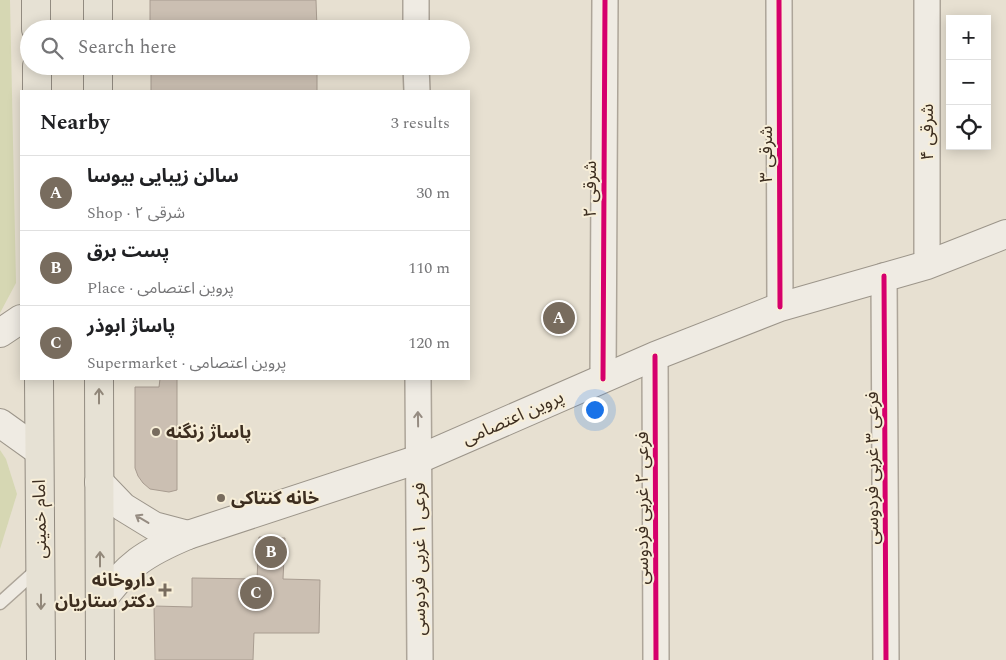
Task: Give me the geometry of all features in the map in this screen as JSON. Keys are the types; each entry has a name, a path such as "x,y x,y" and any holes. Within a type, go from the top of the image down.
{"main road":[{"path":"36,0 36,20"},
{"path":"98,0 98,20"},
{"path":"37,75 37,90"},
{"path":"98,75 98,90"},
{"name":"پروین اعتصامی","path":"100,603 112,585 127,569 159,547 188,535 419,459 655,356 780,307 927,265 1006,234"},
{"path":"0,334 20,320"},
{"name":"امام خمینی","path":"39,380 41,660"},
{"path":"99,380 100,660"},
{"path":"0,423 39,451"},
{"path":"99,482 124,508 154,526 188,535"}],"street":[{"path":"416,0 416,20"},
{"name":"۲ شرقی","path":"603,379 605,0"},
{"name":"۳ شرقی","path":"779,0 780,307"},
{"name":"۴ شرقی","path":"927,0 927,265"},
{"path":"416,75 416,90"},
{"name":"فرعی ۳ غربی فردوسی","path":"884,276 886,660"},
{"name":"فرعی ۲ غربی فردوسی","path":"655,356 656,660"},
{"name":"فرعی ۱ غربی فردوسی","path":"418,380 420,660"}],"lane":[{"path":"0,603 41,567"}],"green space":[{"path":"0,0 10,0 16,283 0,313"},
{"path":"0,450 6,459 17,494 0,549"}],"building":[{"path":"150,0 316,0 317,20 150,20"},
{"path":"151,75 317,75 317,90 151,90"},
{"name":"پاساژ زنگنه","path":"160,380 177,380 177,490 169,492 150,489 138,476 135,468 135,387 159,387"},
{"path":"259,537 285,538 283,579 320,580 319,633 254,633 253,660 155,660 154,606 192,607 192,578 257,579"}],"cycle path":[{"path":"603,379 605,0"},
{"path":"779,0 780,307"},
{"path":"884,276 886,660"},
{"path":"655,356 656,660"}],"place":[{"name":"سالن زیبایی بیوسا","path":"559,318"},
{"name":"پاساژ زنگنه","path":"156,432"},
{"name":"خانه کنتاکی","path":"221,498"},
{"name":"پست برق","path":"271,552"},
{"name":"داروخانه دکتر ستاریان","path":"165,590"},
{"name":"پاساژ ابوذر","path":"256,593"}]}
